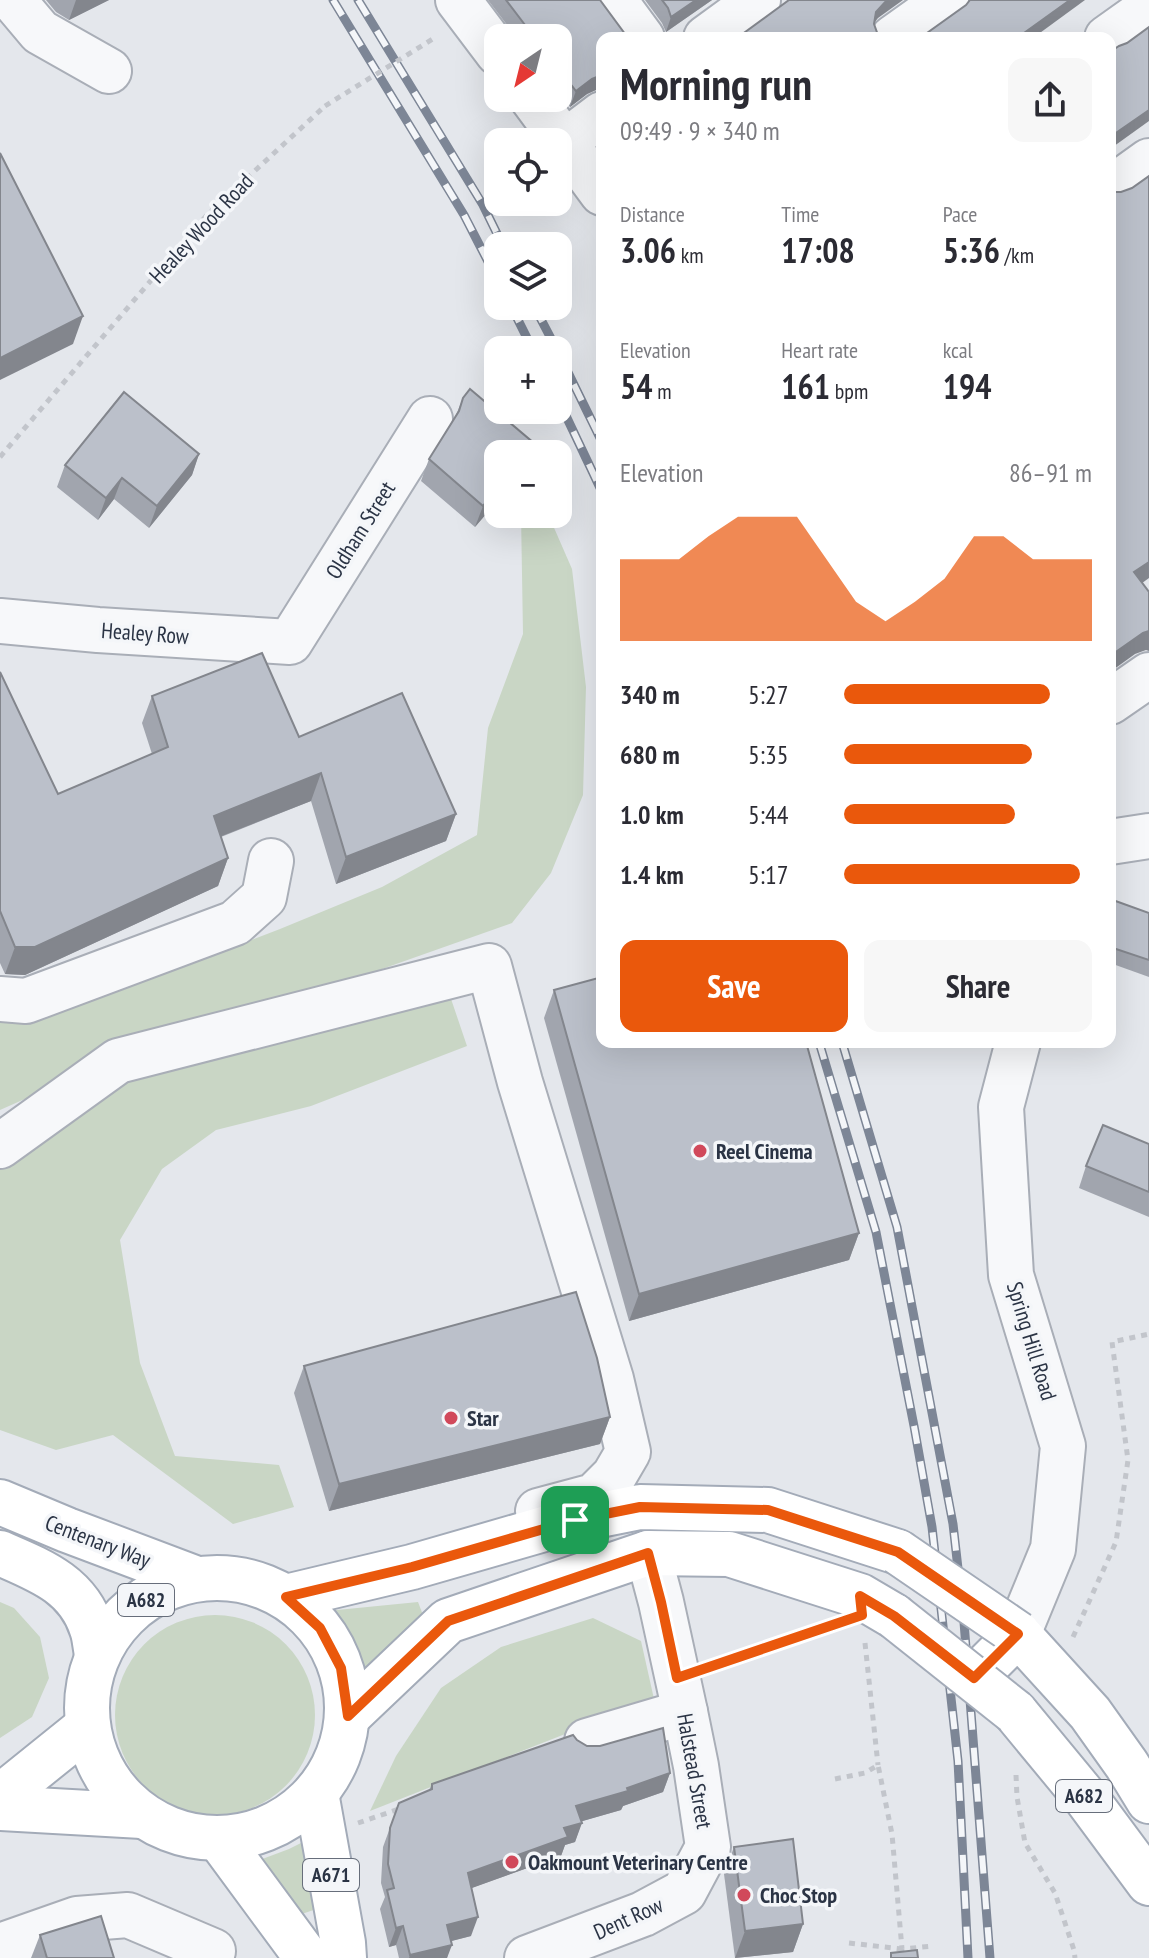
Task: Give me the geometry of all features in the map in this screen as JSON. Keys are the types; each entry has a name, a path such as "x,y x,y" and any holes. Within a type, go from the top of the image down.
{"main road":[{"name":"Centenary Way","path":"0,1502 197,1579"},
{"name":"A682","path":"286,1597 412,1567 575,1520 640,1507 768,1510 898,1552 1023,1622 1127,1765 1149,1801"},
{"name":"A682","path":"0,1553 48,1574 64,1586 92,1627 97,1654"},
{"name":"A682","path":"348,1716 448,1621 648,1553 729,1554 872,1609 974,1678 1015,1712 1086,1798 1148,1884"},
{"name":"A682","path":"197,1579 242,1580 286,1597 320,1628 341,1668 348,1716 337,1760 316,1793 265,1830 220,1840 175,1833 142,1816 110,1784 87,1727 88,1681 97,1654 123,1617 159,1590 197,1579"},
{"path":"974,1678 1023,1622"},
{"path":"0,1797 87,1727"},
{"name":"A671","path":"316,1793 344,1958"},
{"path":"0,1808 142,1816"},
{"path":"220,1840 307,1958"}],"street":[{"path":"13,0 40,32 109,71"},
{"path":"458,0 484,34"},
{"path":"614,0 638,32"},
{"path":"714,32 758,0"},
{"path":"901,32 946,0"},
{"path":"1115,32 1149,8"},
{"path":"572,137 596,119"},
{"path":"572,152 596,185"},
{"path":"1116,185 1149,161"},
{"name":"Oldham Street","path":"290,642 430,419"},
{"name":"Healey Row","path":"0,621 290,642"},
{"path":"1116,698 1149,675"},
{"path":"1116,841 1149,836"},
{"path":"0,999 26,1001 235,923 264,897 271,861"},
{"path":"0,1146 118,1061 489,966 520,1082 611,1379 628,1452 614,1476 594,1496 479,1527 454,1555"},
{"name":"Spring Hill Road","path":"1016,1048 1001,1107 1011,1275 1063,1446 1053,1549 1023,1622"},
{"name":"Halstead Street","path":"648,1553 696,1766 708,1847 684,1892"},
{"path":"587,1741 681,1695"},
{"name":"Dent Row","path":"527,1958 643,1914 684,1892"},
{"path":"0,1946 77,1919 128,1915 213,1951"}],"path":[{"name":"Healey Wood Road","path":"0,457 207,215 325,106 436,37"},
{"path":"1023,1622 1071,1642 1116,1542 1128,1460 1112,1342 1149,1334"},
{"path":"681,1695 872,1609 878,1765 892,1834 902,1949"},
{"path":"1015,1712 1017,1797 1025,1843 1055,1893 1075,1958"},
{"path":"835,1779 865,1773 878,1765"},
{"path":"358,1823 415,1803"},
{"path":"849,1943 902,1949 933,1946"}],"green space":[{"path":"521,528 554,528 572,569 586,687 583,795 551,873 512,923 63,1082 0,1110 0,1021 117,992 280,929 382,887 477,835 488,728 523,634"},
{"path":"449,993 467,1046 311,1106 216,1130 162,1169 120,1240 140,1363 175,1456 279,1465 294,1507 233,1524 113,1435 56,1450 0,1430 0,1166 92,1092"},
{"path":"0,1602 14,1608 40,1637 49,1678 32,1717 0,1738"},
{"path":"418,1602 423,1615 364,1679 351,1643 327,1611"},
{"path":"215,1615 253,1623 286,1644 307,1677 315,1715 307,1753 286,1786 253,1807 215,1815 177,1807 144,1786 123,1753 115,1715 123,1677 144,1644 177,1623"},
{"path":"593,1618 641,1641 654,1699 370,1811 396,1756 441,1688 501,1647"},
{"path":"317,1835 325,1906 299,1915 257,1861"}],"building":[{"path":"506,0 600,0 624,32 596,32 596,77 576,91 572,86 572,24 524,24"},
{"path":"662,0 696,0 671,17"},
{"path":"789,0 887,0 876,12 874,24 877,32 745,32"},
{"path":"970,0 1070,0 1025,32 928,32"},
{"path":"1149,27 1149,110 1116,133 1116,48"},
{"path":"0,153 83,316 0,358"},
{"path":"1149,176 1149,562 1134,572 1149,592 1149,631 1116,652 1116,192 1132,188"},
{"path":"470,389 484,401 484,424 511,424 530,440 484,440 483,506 429,459 459,411"},
{"path":"124,392 199,454 157,506 122,478 106,498 65,465"},
{"path":"262,653 299,737 402,693 456,814 346,857 321,773 214,816 228,858 35,947 15,947 0,911 0,672 58,794 168,747 152,696"},
{"path":"1116,901 1149,913 1149,960 1116,949"},
{"name":"Reel Cinema","path":"596,979 596,1048 808,1048 859,1233 639,1294 554,990"},
{"path":"1103,1125 1149,1144 1149,1192 1086,1166"},
{"name":"Star","path":"576,1292 597,1358 610,1417 339,1484 304,1366"},
{"path":"663,1728 670,1773 627,1788 628,1791 576,1806 582,1823 564,1828 568,1837 468,1873 478,1917 447,1925 452,1945 410,1955 403,1926 396,1928 387,1890 394,1888 388,1864 390,1828 399,1803 432,1789 432,1784 573,1735 587,1746 600,1746"},
{"path":"793,1839 803,1924 745,1931 734,1847"},
{"path":"101,1916 114,1958 47,1958 40,1935"},
{"path":"917,1950 918,1958 891,1958 891,1953"}],"railway":[{"path":"333,0 464,215 484,254"},
{"path":"358,0 483,205 496,232"},
{"path":"518,320 526,336"},
{"path":"541,320 550,336"},
{"path":"572,381 596,430"},
{"path":"570,424 596,479"},
{"path":"821,1048 876,1232 932,1527 958,1761 968,1958"},
{"path":"844,1048 897,1227 953,1524 964,1622 990,1958"}],"place":[{"name":"Reel Cinema","path":"700,1151"},
{"name":"Star","path":"451,1418"},
{"name":"Oakmount Veterinary Centre","path":"512,1862"},
{"name":"Choc Stop","path":"744,1895"}],"route":[{"path":"640,1507 768,1510 898,1552 1018,1634 974,1678 894,1616 860,1596 862,1615 677,1678 648,1553 448,1621 348,1716 341,1668 320,1628 286,1597 412,1567 575,1520 640,1507"}]}
